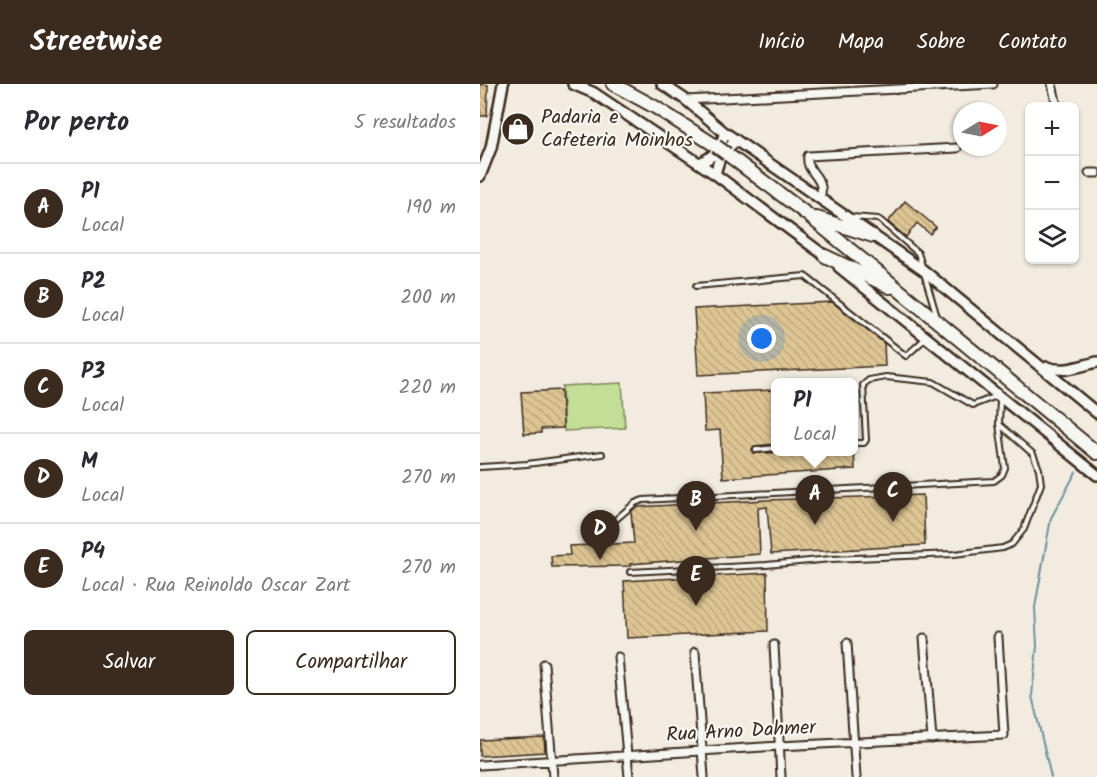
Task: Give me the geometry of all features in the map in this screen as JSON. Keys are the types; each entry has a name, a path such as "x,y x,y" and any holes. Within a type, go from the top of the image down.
{"highway":[{"path":"613,84 655,107 721,150 808,215 1097,453"},
{"path":"808,215 873,236"},
{"path":"825,256 904,294"}],"main road":[{"path":"480,176 491,148 503,84"},
{"path":"573,84 594,93 699,163 825,256 1097,475"},
{"path":"662,84 686,100 724,132 923,270 1097,413"},
{"path":"699,163 706,161 716,152 723,140 724,132"},
{"path":"715,174 720,157 736,140"},
{"path":"1041,366 1057,370 1097,362"}],"street":[{"path":"686,100 993,84"},
{"path":"1052,84 1056,102"},
{"path":"820,199 823,188 809,167 808,156 953,148"},
{"name":"Rua Arno Dahmer","path":"480,765 702,750 1004,735 998,637"},
{"path":"924,638 932,739"},
{"path":"847,643 856,777"},
{"path":"774,645 781,777"},
{"path":"695,652 704,777"},
{"path":"618,657 629,777"},
{"path":"544,664 553,777"}],"lane":[{"path":"845,216 878,219 918,253 938,321"},
{"path":"696,286 805,276 906,356 927,337"},
{"path":"606,528 635,503 643,500 994,481 1002,475 1005,468 999,424 1000,395 973,405 933,382 886,377 869,380 863,385 866,440 864,443 858,443"},
{"path":"630,572 849,558 954,554 1003,548 1012,544 1024,529 1041,484 1039,469 1033,454 999,424"},
{"path":"756,450 771,448"},
{"path":"480,467 527,464 602,454"}],"green space":[{"path":"622,383 625,428 564,431 562,386"}],"building":[{"path":"480,84 488,85 487,116 480,116"},
{"path":"905,201 936,227 930,234 917,223 906,237 888,222"},
{"path":"832,302 884,343 885,366 698,375 694,309"},
{"path":"561,390 563,428 541,429 541,433 524,434 521,392"},
{"path":"771,390 771,444 754,446 753,453 771,453 771,456 854,456 855,469 723,478 720,430 705,431 703,393"},
{"path":"923,495 925,545 771,554 767,507 758,508 760,554 630,564 631,566 552,567 551,556 570,555 569,546 634,543 631,512 636,507"},
{"path":"767,573 768,631 627,638 624,581"},
{"path":"544,737 545,752 480,756 480,740"}],"waterway":[{"path":"1051,777 1032,696 1037,646 1035,607 1051,518 1076,472"}],"place":[{"name":"Padaria e Cafeteria Moinhos","path":"518,129"},
{"name":"P3","path":"893,522"},
{"name":"P1","path":"815,525"},
{"name":"P2","path":"696,531"},
{"name":"M","path":"600,560"},
{"name":"P4","path":"696,606"}]}
